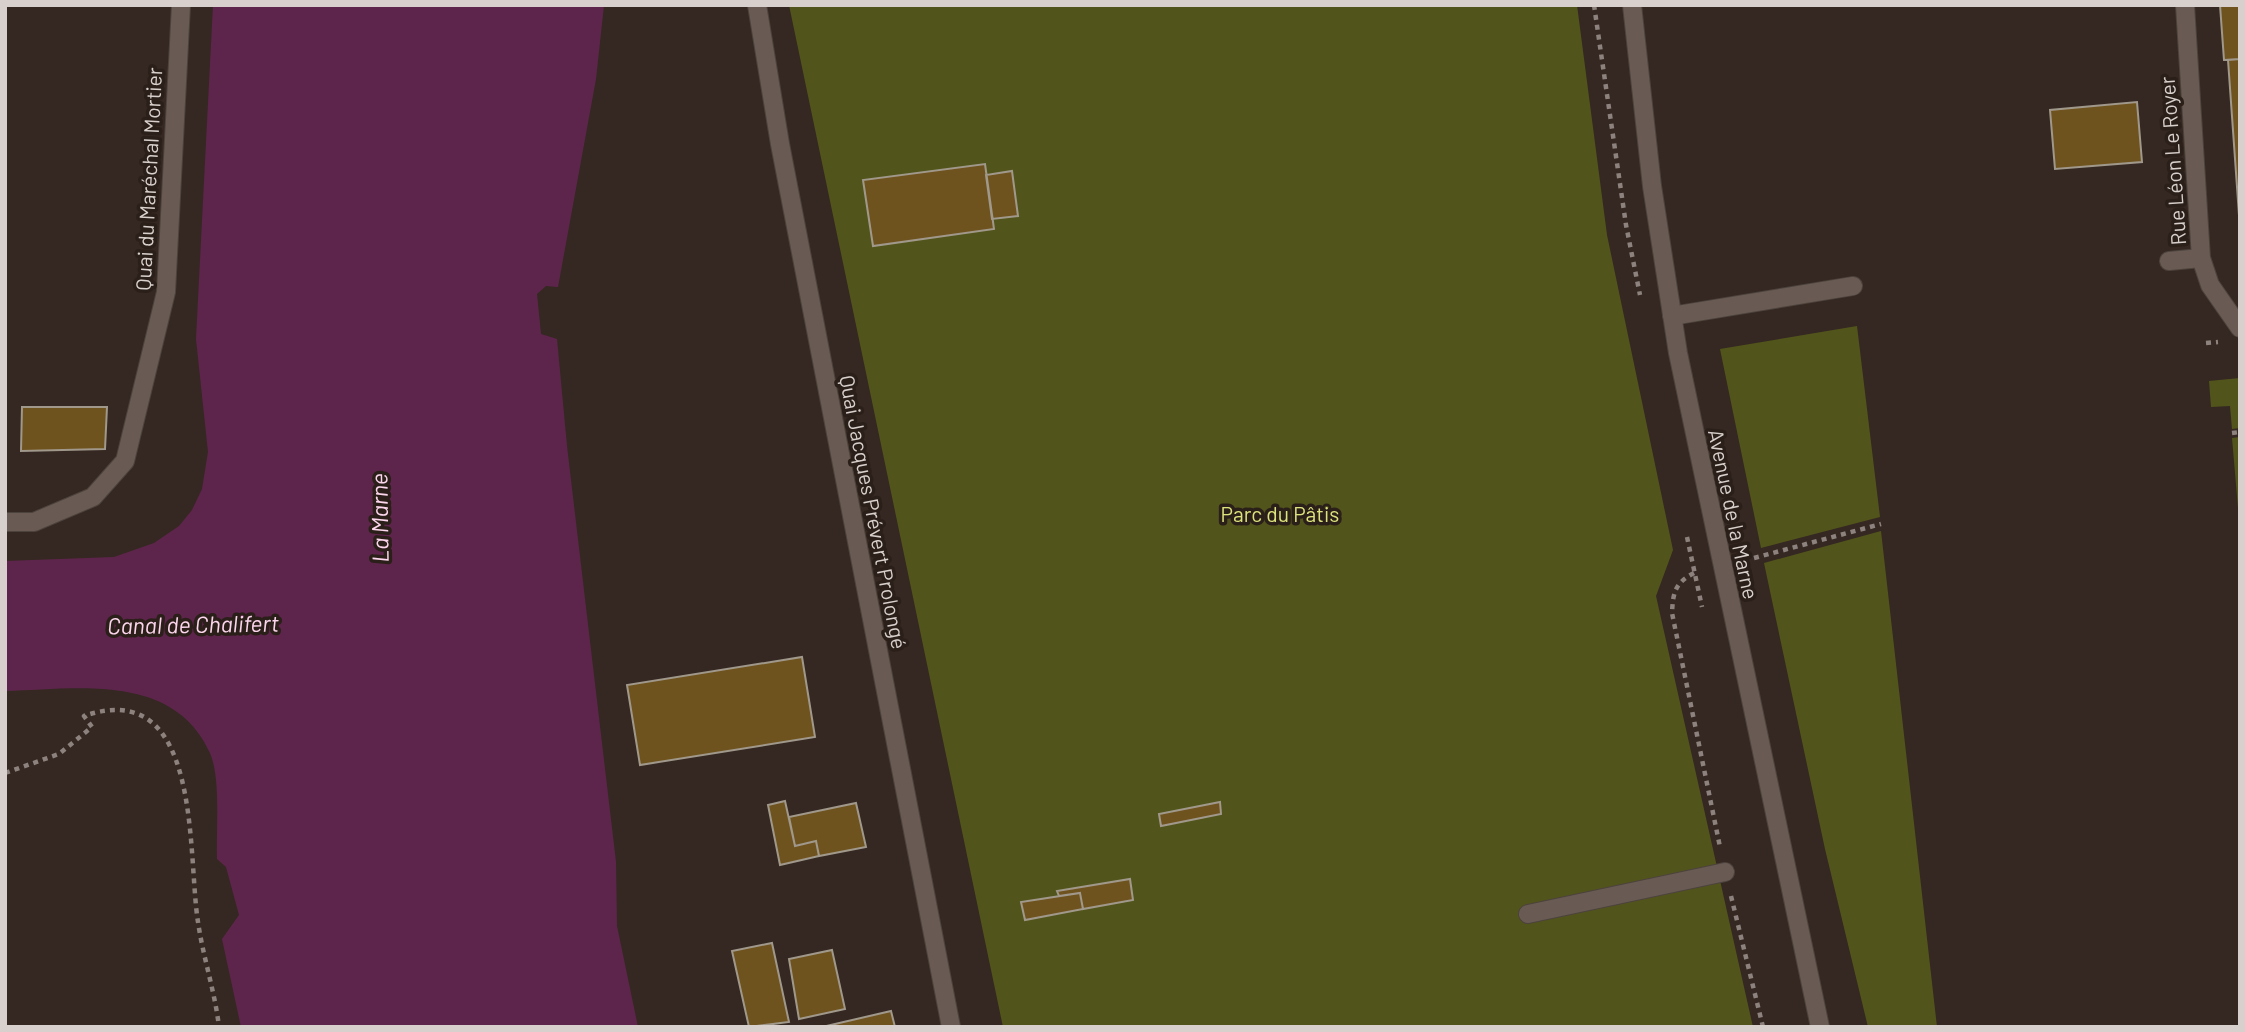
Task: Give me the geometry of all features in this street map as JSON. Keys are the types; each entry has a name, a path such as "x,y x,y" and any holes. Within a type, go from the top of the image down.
{"street":[{"name":"Quai du Maréchal Mortier","path":"5,522 34,522 93,497 125,461 166,292 181,5"},
{"name":"Quai Jacques Prévert Prolongé","path":"757,5 780,144 951,1027"},
{"name":"Avenue de la Marne","path":"1632,5 1652,186 1672,316 1820,1027"},
{"name":"Rue Léon Le Royer","path":"2185,5 2202,258 2210,285 2232,308 2240,328"},
{"path":"2169,261 2202,258"},
{"path":"1672,316 1853,286"},
{"path":"1528,914 1725,872"}],"path":[{"path":"2232,433 2240,432"},
{"path":"1754,558 1881,524"},
{"path":"1694,573 1679,580 1672,593 1672,613 1725,872 1763,1027"},
{"path":"5,774 59,754 92,727 84,716 98,711 138,713 163,731 174,752 192,836 198,922 219,1027"}],"green space":[{"name":"Parc du Pâtis","path":"789,5 1577,5 1607,235 1673,550 1656,596 1753,1027 1003,1027"},
{"path":"1857,326 1880,517 1761,548 1720,349"},
{"path":"2240,378 2240,428 2232,429 2230,406 2211,407 2209,381"},
{"path":"2240,437 2240,531 2232,438"},
{"path":"1881,531 1937,1027 1868,1027 1825,849 1764,563"}],"water":[{"path":"213,5 604,5 596,79 558,287 546,286 537,294 541,334 557,339 616,862 617,926 638,1027 241,1027 222,939 239,915 226,867 217,859 216,776 210,753 194,727 173,709 148,697 121,691 62,688 5,691 5,561 114,557 154,543 179,526 192,510 202,489 208,452 196,339"}],"building":[{"path":"2220,5 2240,5 2240,59 2224,60"},
{"path":"2240,59 2240,215 2239,215 2228,60"},
{"path":"2137,102 2142,162 2055,169 2050,110"},
{"path":"985,164 994,229 873,246 863,180"},
{"path":"1012,171 1018,216 992,219 986,175"},
{"path":"22,407 107,407 105,449 21,451"},
{"path":"802,657 815,737 640,765 627,685"},
{"path":"785,801 795,846 816,841 819,856 780,865 768,805"},
{"path":"1220,802 1221,814 1161,826 1159,814"},
{"path":"856,803 866,847 819,856 816,841 795,846 789,817"},
{"path":"1130,879 1133,900 1083,909 1080,893 1059,896 1057,891"},
{"path":"1080,893 1083,909 1025,920 1021,902"},
{"path":"772,943 789,1022 749,1027 732,951"},
{"path":"832,950 845,1009 799,1019 789,959"},
{"path":"891,1011 895,1027 822,1027"}],"water label":[{"name":"La Marne","path":"379,518"},
{"name":"Canal de Chalifert","path":"193,624"}]}
